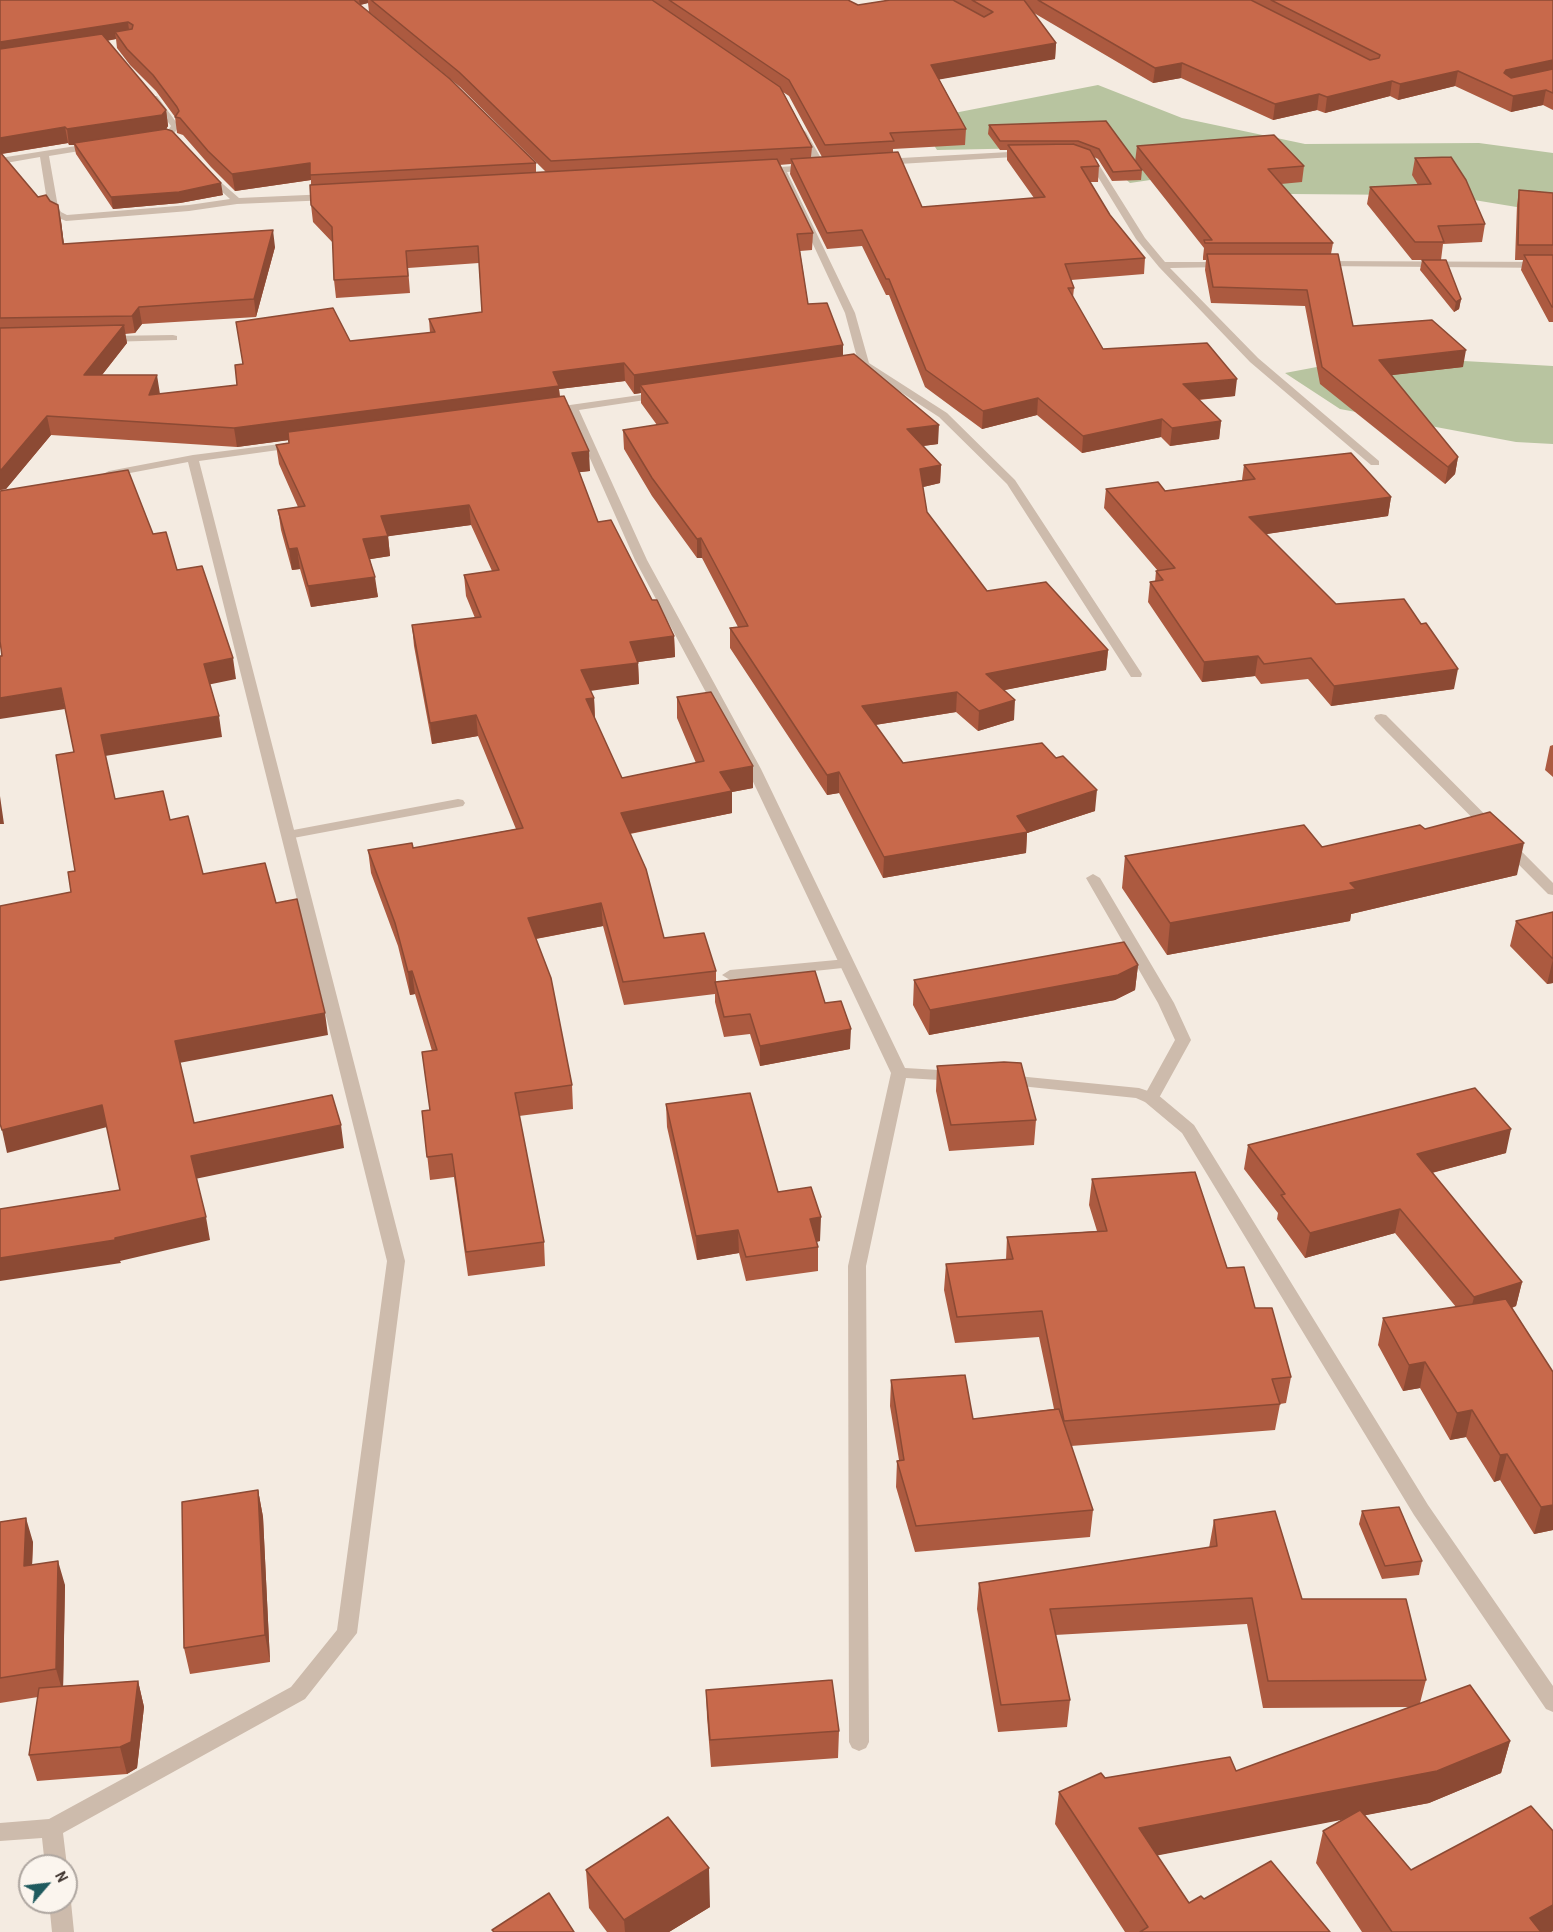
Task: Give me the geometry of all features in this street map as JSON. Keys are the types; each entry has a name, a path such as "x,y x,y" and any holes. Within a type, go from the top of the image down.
{"street":[{"path":"144,87 175,126 174,136 156,135"},
{"path":"795,119 821,167"},
{"path":"0,162 108,143"},
{"path":"876,163 1040,154"},
{"path":"1073,154 1093,162 1141,239 1162,265 1254,360 1375,463"},
{"path":"44,155 53,207 57,214 66,218 189,208 237,201 340,197"},
{"path":"200,163 237,201"},
{"path":"758,172 832,166"},
{"path":"781,170 850,313 858,366 943,415 1011,482 1136,674"},
{"path":"1162,265 1240,264"},
{"path":"1311,264 1553,265"},
{"path":"92,339 173,338"},
{"path":"549,411 678,392"},
{"path":"573,408 641,560 754,769 900,1072 857,1266 859,1742"},
{"path":"102,476 193,458 312,442"},
{"path":"0,1832 52,1828 298,1693 347,1633 396,1261 193,458"},
{"path":"1381,718 1553,891"},
{"path":"288,835 458,803"},
{"path":"1093,878 1167,1004 1183,1040 1151,1098"},
{"path":"730,975 847,964"},
{"path":"900,1072 979,1077 1139,1093 1151,1098 1188,1129 1421,1510 1553,1703"},
{"path":"52,1828 55,1854"},
{"path":"61,1914 63,1932"}],"green space":[{"path":"1098,85 1182,118 1305,144 1479,143 1553,153 1553,213 1474,200 1412,195 1290,194 1240,175 1177,176 1130,183 1089,147 937,150 918,120"},
{"path":"1375,356 1553,366 1553,444 1516,442 1340,409 1285,373"}],"building":[{"path":"0,0 354,0 450,79 536,163 310,175 310,163 232,174 208,151 180,118 175,117 179,111 177,107 153,75 127,49 115,32 132,29 133,25 128,22 0,42"},
{"path":"371,0 652,0 780,87 812,147 551,161 459,72"},
{"path":"669,0 848,0 858,5 890,0 953,0 984,17 993,12 972,0 1024,0 1056,43 931,65 966,129 890,133 894,141 825,145 789,80"},
{"path":"1038,0 1251,0 1370,60 1379,58 1380,55 1271,0 1553,0 1553,60 1506,70 1504,73 1511,78 1553,69 1553,93 1546,90 1513,96 1458,71 1400,84 1392,81 1327,97 1319,94 1275,104 1182,63 1155,68"},
{"path":"102,34 166,110 162,115 0,138 0,49"},
{"path":"1106,121 1142,170 1113,172 1099,149 1078,141 1000,141 989,125"},
{"path":"166,129 172,131 221,183 179,192 111,197 74,143"},
{"path":"1274,135 1304,166 1268,169 1333,243 1205,243 1204,240 1212,240 1137,146"},
{"path":"1073,144 1090,150 1099,166 1081,167 1110,215 1145,258 1065,264 1074,288 1068,288 1103,349 1207,343 1237,379 1183,384 1221,421 1172,428 1162,419 1083,436 1038,398 983,411 926,370 889,279 886,279 862,230 827,233 791,159 898,152 922,207 1045,197 1008,145"},
{"path":"0,152 38,197 46,195 50,201 58,205 63,244 273,230 254,299 139,307 132,316 0,318"},
{"path":"1451,157 1466,180 1485,224 1438,226 1444,242 1415,242 1370,187 1431,184 1415,158"},
{"path":"777,159 813,233 797,234 808,304 827,303 843,345 634,375 624,363 553,372 559,386 234,428 47,416 0,470 0,328 124,325 84,375 157,375 149,395 237,385 235,365 243,364 236,322 333,308 350,341 435,332 429,319 482,312 478,246 406,251 408,276 334,280 332,227 311,205 310,185"},
{"path":"1519,190 1553,193 1553,245 1518,245"},
{"path":"1207,254 1338,254 1353,326 1432,320 1466,350 1379,360 1458,457 1448,467 1322,367 1307,290 1213,287"},
{"path":"1524,255 1553,255 1553,307 1552,307"},
{"path":"1422,260 1446,260 1461,299 1456,302"},
{"path":"854,354 939,425 907,429 941,465 920,469 927,512 987,591 1046,582 1108,650 986,674 1015,700 979,711 957,692 862,706 903,763 1042,743 1056,758 1063,756 1097,790 1017,816 1028,832 884,857 839,772 827,775 730,628 748,626 701,538 697,539 652,478 623,430 668,423 640,385"},
{"path":"564,396 589,451 572,453 598,522 611,520 652,600 657,600 674,636 630,642 638,663 581,670 594,698 586,699 622,778 704,761 677,697 711,692 753,766 720,772 732,791 621,813 646,869 664,938 704,933 716,971 623,982 601,903 528,918 551,978 572,1085 515,1093 544,1242 466,1252 452,1154 427,1157 422,1111 430,1110 422,1052 437,1050 412,971 408,972 395,923 368,850 412,843 413,848 523,828 476,715 430,723 412,625 481,617 464,575 499,570 469,505 381,516 388,536 363,539 375,577 308,586 297,548 289,549 278,510 305,506 276,445 289,443 288,432"},
{"path":"1351,453 1391,497 1249,517 1336,604 1404,599 1421,624 1426,623 1458,669 1334,686 1311,658 1264,664 1258,656 1204,662 1150,582 1163,580 1156,571 1175,568 1106,489 1158,482 1165,491 1255,479 1244,465"},
{"path":"128,470 153,534 166,532 177,570 202,566 233,658 204,664 219,716 101,735 115,799 163,791 170,820 188,816 203,874 265,863 276,903 297,899 325,1013 175,1041 194,1123 332,1095 341,1125 191,1156 206,1217 115,1238 115,1240 0,1258 0,1209 120,1190 102,1105 2,1130 0,1124 0,906 71,892 68,872 75,871 56,755 74,752 61,688 0,698 0,656 2,656 0,641 0,491"},
{"path":"1490,812 1524,843 1350,883 1356,889 1170,923 1125,856 1304,825 1322,847 1420,825 1425,829"},
{"path":"1553,912 1553,959 1516,921"},
{"path":"1124,942 1138,965 1118,975 930,1010 914,980"},
{"path":"815,971 825,1003 841,1001 851,1029 760,1046 750,1014 724,1017 715,982"},
{"path":"1021,1063 1036,1120 951,1125 937,1066"},
{"path":"1475,1088 1511,1129 1417,1154 1522,1282 1474,1297 1400,1209 1310,1233 1281,1195 1285,1194 1248,1145"},
{"path":"750,1093 778,1192 811,1187 821,1217 810,1219 818,1247 746,1257 738,1230 696,1236 666,1104"},
{"path":"1195,1172 1227,1268 1244,1267 1255,1308 1272,1308 1291,1377 1272,1379 1280,1404 1064,1421 1042,1311 957,1317 946,1264 1013,1259 1007,1237 1107,1231 1092,1179"},
{"path":"1506,1299 1553,1372 1553,1505 1541,1507 1507,1454 1500,1455 1472,1410 1457,1413 1425,1362 1409,1365 1383,1318"},
{"path":"965,1375 973,1419 1059,1409 1093,1510 916,1526 897,1461 904,1460 891,1380"},
{"path":"258,1490 265,1635 184,1648 182,1502"},
{"path":"1399,1507 1422,1561 1385,1566 1362,1511"},
{"path":"1275,1511 1302,1599 1406,1599 1426,1680 1268,1681 1252,1598 1050,1609 1070,1700 1001,1705 979,1583 1217,1546 1214,1520"},
{"path":"26,1518 24,1566 58,1561 56,1669 0,1678 0,1522"},
{"path":"832,1680 839,1731 710,1740 706,1690"},
{"path":"138,1681 131,1742 120,1747 29,1755 39,1688"},
{"path":"1470,1685 1510,1741 1437,1771 1139,1828 1189,1903 1201,1896 1204,1899 1271,1861 1330,1932 1140,1932 1148,1927 1059,1792 1101,1773 1105,1778 1230,1757 1236,1771"},
{"path":"1531,1806 1553,1831 1553,1905 1530,1918 1541,1932 1392,1932 1323,1831 1360,1810 1411,1870"},
{"path":"668,1817 709,1868 624,1920 586,1870"},
{"path":"549,1893 574,1932 494,1932 492,1930"}]}
